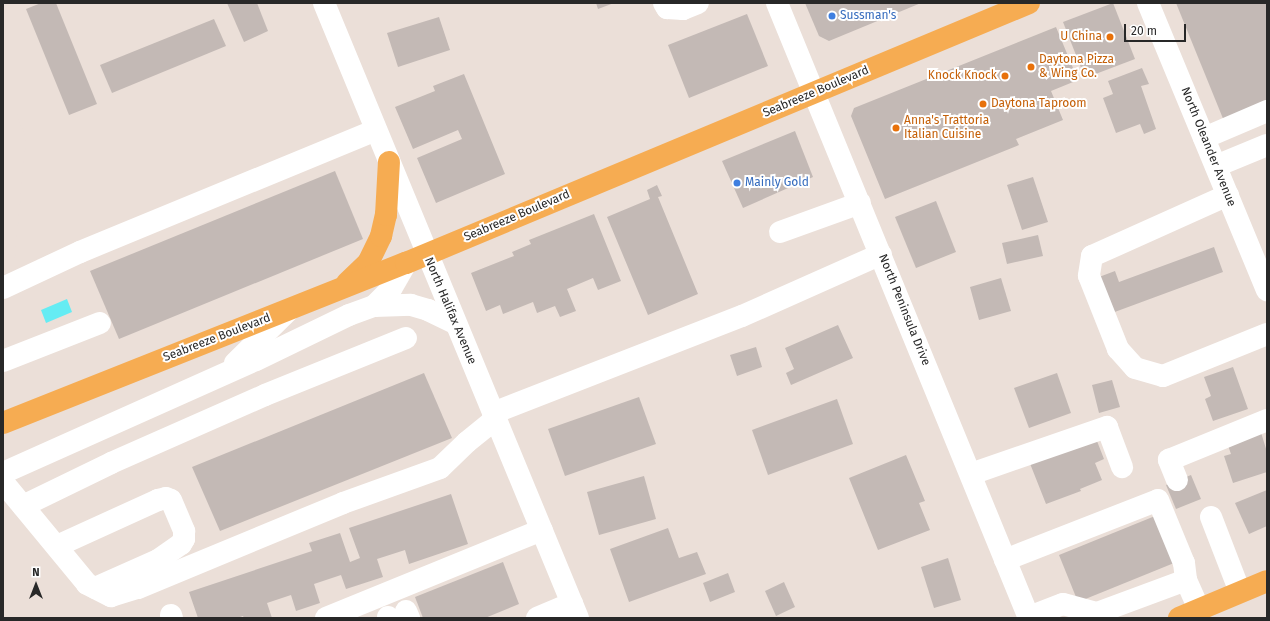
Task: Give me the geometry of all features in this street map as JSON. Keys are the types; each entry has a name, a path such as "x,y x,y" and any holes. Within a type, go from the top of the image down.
{"main road":[{"name":"Seabreeze Boulevard","path":"10,420 406,263 1029,3"},
{"path":"341,289 368,263 381,236 386,215 389,162"},
{"path":"1179,618 1267,581"}],"street":[{"name":"North Halifax Avenue","path":"324,3 575,611"},
{"path":"664,3 667,8 683,9 698,3"},
{"name":"North Peninsula Drive","path":"777,3 1029,618"},
{"name":"North Oleander Avenue","path":"1148,3 1267,290"},
{"path":"1204,138 1267,111"},
{"path":"3,288 80,252 376,130"},
{"path":"1216,166 1267,145"},
{"path":"1228,195 1092,256 1089,276 1118,349 1134,368 1163,376 1267,334"},
{"path":"780,232 860,203"},
{"path":"3,482 87,584 111,596 138,588 343,503 440,468 494,416 742,316 881,254"},
{"path":"374,306 392,289 406,263"},
{"path":"3,473 223,375 349,315 374,306 402,304 411,305 428,310 455,323"},
{"path":"223,375 289,310"},
{"path":"3,361 100,323"},
{"path":"23,506 111,463 265,395 406,338"},
{"path":"1177,480 1169,460 1267,420"},
{"path":"970,474 1107,426 1122,467"},
{"path":"57,546 158,500 166,498 171,500 184,531 184,539 181,544 158,560 95,588"},
{"path":"1005,560 1158,500 1184,563 1186,580 1199,609"},
{"path":"1211,517 1240,592"},
{"path":"326,618 542,530"},
{"path":"1029,618 1063,604 1098,613 1186,580"},
{"path":"536,618 575,611"}],"water":[{"path":"67,299 72,312 46,323 41,310"}],"pier":[{"path":"3,86 17,114 26,140 14,267 3,272"}],"building":[{"path":"41,3 56,3 97,104 69,115 26,9"},
{"path":"227,3 257,3 268,31 244,42"},
{"path":"596,3 614,3 598,9"},
{"path":"805,3 921,3 829,41 819,36"},
{"path":"1113,3 1135,59 1085,78 1063,22"},
{"path":"1176,3 1267,3 1267,104 1224,121"},
{"path":"747,14 768,66 689,98 668,45"},
{"path":"439,17 450,50 398,67 387,33"},
{"path":"214,19 226,46 112,93 100,65"},
{"path":"1056,27 1078,80 1051,91 1063,120 1016,139 1019,145 885,199 851,116 854,108"},
{"path":"1142,68 1149,84 1141,86 1156,129 1144,134 1140,124 1116,133 1103,98 1113,94 1108,81"},
{"path":"464,74 505,174 436,203 417,158 462,139 458,130 413,149 395,107 435,91 433,86"},
{"path":"795,131 813,177 743,208 722,161"},
{"path":"335,171 363,239 119,339 90,271"},
{"path":"1033,177 1048,222 1022,230 1007,185"},
{"path":"657,185 662,196 658,197 698,294 648,315 607,217 650,199 647,190"},
{"path":"936,201 956,252 916,268 895,217"},
{"path":"594,214 621,281 598,290 593,278 567,289 576,311 560,317 555,306 537,313 533,302 503,314 500,305 486,311 471,273 514,256 512,252 531,244 529,240"},
{"path":"1038,235 1043,256 1007,264 1002,243"},
{"path":"1214,247 1223,272 1112,313 1099,277 1115,271 1119,282"},
{"path":"1001,278 1011,311 979,320 970,287"},
{"path":"838,325 853,358 791,385 786,373 794,369 785,348"},
{"path":"756,347 762,367 737,376 730,355"},
{"path":"1233,367 1248,409 1213,421 1205,399 1211,396 1204,377"},
{"path":"424,373 452,438 220,531 192,467"},
{"path":"1057,373 1071,413 1029,428 1014,388"},
{"path":"1112,380 1120,407 1099,413 1092,385"},
{"path":"639,397 656,444 565,476 548,429"},
{"path":"837,399 853,444 768,475 752,430"},
{"path":"1259,426 1267,452 1267,472 1233,483 1224,456 1231,454 1225,437"},
{"path":"1095,436 1104,459 1095,463 1102,480 1080,489 1081,491 1046,504 1029,461"},
{"path":"906,455 925,501 919,503 930,530 878,550 849,478"},
{"path":"1191,475 1201,499 1176,509 1166,485"},
{"path":"644,476 656,519 599,535 587,492"},
{"path":"1267,490 1267,526 1249,534 1235,503"},
{"path":"451,494 468,544 409,564 405,550 377,559 383,577 346,589 341,575 314,584 320,603 296,611 291,595 267,603 272,618 244,618 243,616 237,618 198,618 189,592 312,551 309,543 340,533 350,562 360,558 349,528"},
{"path":"1160,514 1179,561 1078,602 1059,555"},
{"path":"668,528 679,558 697,552 706,574 629,602 610,549"},
{"path":"948,558 961,600 934,608 921,567"},
{"path":"503,562 519,604 485,618 423,618 415,597"},
{"path":"728,573 735,592 710,602 703,583"},
{"path":"784,582 795,607 776,616 765,591"}],"place":[{"name":"Sussman's","path":"832,16"},
{"name":"U China","path":"1110,37"},
{"name":"Daytona Pizza & Wing Co.","path":"1031,67"},
{"name":"Knock Knock","path":"1005,76"},
{"name":"Daytona Taproom","path":"983,104"},
{"name":"Anna's Trattoria Italian Cuisine","path":"896,128"},
{"name":"Mainly Gold","path":"737,183"}]}
